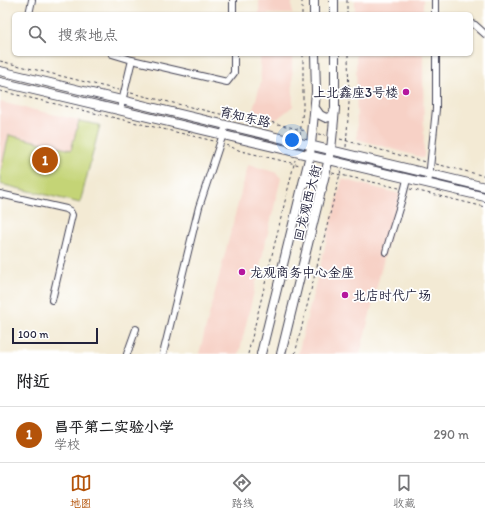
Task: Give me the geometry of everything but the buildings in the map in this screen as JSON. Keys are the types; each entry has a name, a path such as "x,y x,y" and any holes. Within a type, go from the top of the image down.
{"main road":[{"path":"314,0 314,12"},
{"path":"334,0 334,12"},
{"name":"回龙观西大街","path":"261,354 310,156 315,107 315,56"},
{"name":"回龙观西大街","path":"281,354 327,172 331,150 335,109 335,56"},
{"name":"育知东路","path":"0,71 485,187"},
{"name":"育知东路","path":"0,82 120,110 222,139 329,160 485,197"},
{"path":"315,107 318,114 324,118 332,116 335,109"},
{"path":"302,186 308,179 314,178 321,183 322,191"}],"street":[{"path":"29,12 32,0"},
{"path":"233,0 233,12"},
{"path":"434,0 435,12"},
{"path":"473,24 485,34"},
{"path":"119,56 227,82 234,73 234,56"},
{"path":"428,184 436,109 436,56"},
{"path":"120,110 132,60"},
{"path":"163,354 199,207 226,125"},
{"path":"386,252 407,179"},
{"path":"0,194 66,209 70,211 72,215 52,300"},
{"path":"127,354 136,329"}],"path":[{"path":"302,0 302,12"},
{"path":"347,0 347,12"},
{"path":"302,122 303,56"},
{"path":"347,134 349,104 348,56"},
{"name":"育知东路","path":"0,61 220,114 250,118 296,128"},
{"path":"0,90 222,139 242,151 307,167"},
{"path":"356,143 485,176"},
{"path":"248,354 293,169"},
{"path":"327,172 388,187 405,189 485,206"},
{"path":"295,354 338,181"}],"shaded area":[{"path":"259,0 292,0 292,12 259,12"},
{"path":"355,0 423,0 423,12 355,12"},
{"path":"260,56 292,56 293,106 277,119 252,113 261,82"},
{"path":"356,56 423,56 424,158 357,139"},
{"path":"0,102 100,125 80,203 0,184"},
{"path":"248,165 275,172 281,178 239,354 199,354"},
{"path":"342,179 400,194 360,354 298,354"}],"green space":[{"path":"79,121 100,125 80,203 0,184 0,175 9,135 71,150"}],"place":[{"name":"上北鑫座3号楼","path":"406,92"},
{"name":"昌平第二实验小学","path":"45,160"},
{"name":"龙观商务中心金座","path":"242,272"},
{"name":"北店时代广场","path":"345,295"}]}
